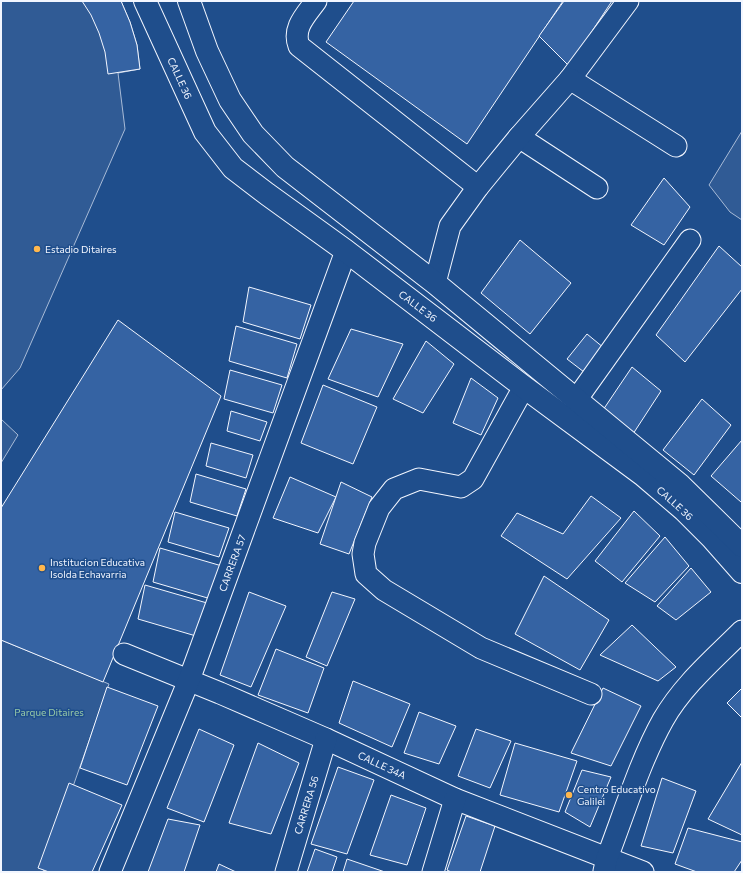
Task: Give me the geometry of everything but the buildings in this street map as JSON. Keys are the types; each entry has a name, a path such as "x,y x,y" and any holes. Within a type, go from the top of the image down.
{"main road":[{"name":"CALLE 36","path":"145,1 205,132 233,168 346,250 524,387 643,475 684,510 712,538 742,572"},
{"name":"CALLE 36","path":"189,1 207,51 230,100 253,134 285,167 436,283 680,485 742,546"}],"street":[{"path":"316,1 297,28 296,38 299,46 478,187"},
{"path":"436,283 450,226 478,187 519,137 570,79 628,1"},
{"path":"570,79 676,146"},
{"path":"519,137 596,188"},
{"path":"576,400 690,240"},
{"name":"CARRERA 57","path":"110,872 189,680 346,250"},
{"path":"524,387 473,480 460,487 419,479 394,489 379,508 365,543 363,554 366,574 384,590 481,648 591,694"},
{"path":"606,865 644,761 664,719 686,687 742,631"},
{"name":"CALLE 34A","path":"124,654 189,680 326,739 455,799 606,865 643,872"},
{"name":"CARRERA 56","path":"286,872 326,739"},
{"path":"433,872 455,799"}],"shaded area":[{"name":"Estadio Ditaires","path":"1,1 121,1 130,22 137,45 140,69 118,73 125,129 20,368 1,390"},
{"path":"742,131 742,220 730,212 709,185"},
{"path":"1,419 18,435 1,463"},
{"name":"Parque Ditaires","path":"1,640 109,684 43,872 1,872"}],"place":[{"name":"Estadio Ditaires","path":"37,249"},
{"name":"Institucion Educativa Isolda Echavarria","path":"42,568"},
{"name":"Centro Educativo Galilei","path":"569,795"}]}
